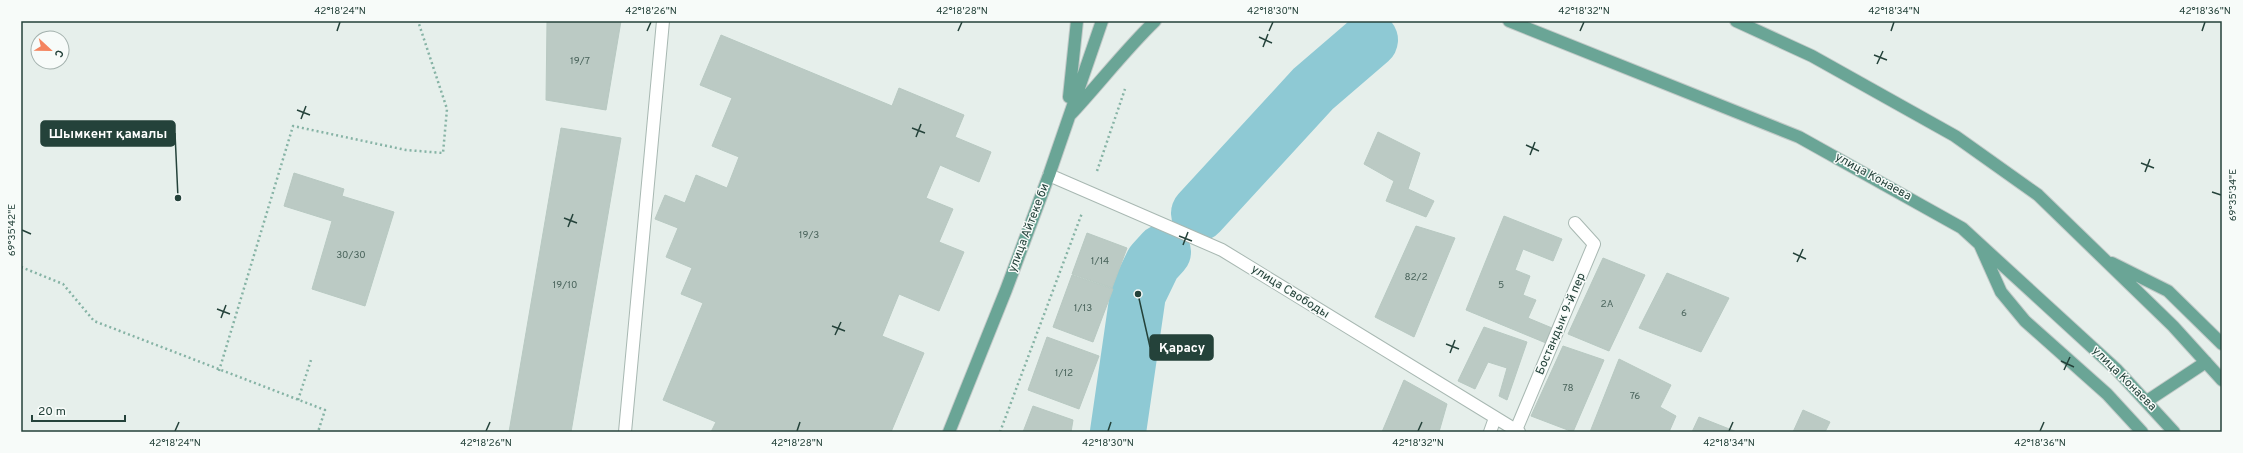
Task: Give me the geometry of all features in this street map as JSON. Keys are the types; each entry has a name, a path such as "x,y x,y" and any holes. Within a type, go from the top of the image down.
{"main road":[{"path":"1067,118 1078,21"},
{"name":"улица Айтеке би","path":"949,432 1006,290 1049,175 1067,118 1102,21"},
{"path":"1067,118 1106,77 1137,39 1155,21"},
{"name":"улица Конаева","path":"1510,21 1799,137 1936,212 1978,241 2117,370 2174,432"},
{"path":"1736,21 1812,56 1955,136 2038,194 2173,326 2222,380"},
{"path":"1978,241 2001,292 2025,321 2107,394 2142,432"},
{"path":"2101,257 2168,290 2222,344"},
{"path":"2147,401 2206,362"}],"street":[{"path":"625,432 663,21"},
{"name":"улица Свободы","path":"1049,175 1222,250 1517,431"},
{"name":"Бостандык 9-й пер","path":"1517,431 1594,244 1575,223"},
{"path":"1490,432 1495,418"}],"path":[{"path":"219,370 293,126 406,150 443,152 447,109 418,21"},
{"path":"1000,432 1063,268 1126,88"},
{"path":"21,267 63,284 94,322 325,410 318,432"},
{"path":"298,400 311,360"}],"building":[{"path":"547,21 621,21 606,110 546,100"},
{"path":"721,35 892,106 899,88 964,115 955,137 991,152 979,182 940,165 926,198 953,209 939,242 964,252 939,311 899,294 882,336 924,353 891,432 711,432 716,422 663,400 703,303 681,294 692,268 666,257 678,228 655,219 665,195 685,203 696,175 727,188 739,157 712,146 732,98 700,85"},
{"path":"561,128 621,138 571,432 509,432"},
{"path":"1378,132 1420,153 1408,189 1434,201 1426,217 1386,201 1394,181 1364,164"},
{"path":"294,173 344,189 342,196 394,212 365,306 312,289 332,221 284,206"},
{"path":"1504,216 1562,239 1553,261 1523,249 1515,270 1530,276 1523,295 1536,300 1528,318 1552,328 1546,343 1466,310"},
{"path":"1416,226 1455,238 1414,337 1375,317"},
{"path":"1087,233 1127,248 1112,288 1072,274"},
{"path":"1603,258 1645,275 1609,351 1568,334"},
{"path":"1667,273 1729,298 1701,352 1639,328"},
{"path":"1072,275 1113,289 1093,342 1053,327"},
{"path":"1484,327 1527,342 1507,400 1499,396 1507,368 1488,362 1475,389 1458,381"},
{"path":"1047,337 1099,356 1079,409 1028,390"},
{"path":"1563,346 1604,360 1573,432 1531,416"},
{"path":"1619,359 1671,385 1660,407 1676,416 1669,432 1590,432"},
{"path":"1404,380 1447,404 1439,432 1382,432"},
{"path":"1033,406 1073,420 1071,432 1023,432"},
{"path":"1803,410 1830,422 1825,432 1793,432"},
{"path":"1699,417 1737,432 1692,432"}],"waterway":[{"path":"1199,213 1313,89 1370,40"},
{"path":"1118,432 1138,294 1153,263 1163,252"}],"place":[{"name":"Шымкент қамалы","path":"178,198"},
{"name":"Қарасу","path":"1138,294"}]}
